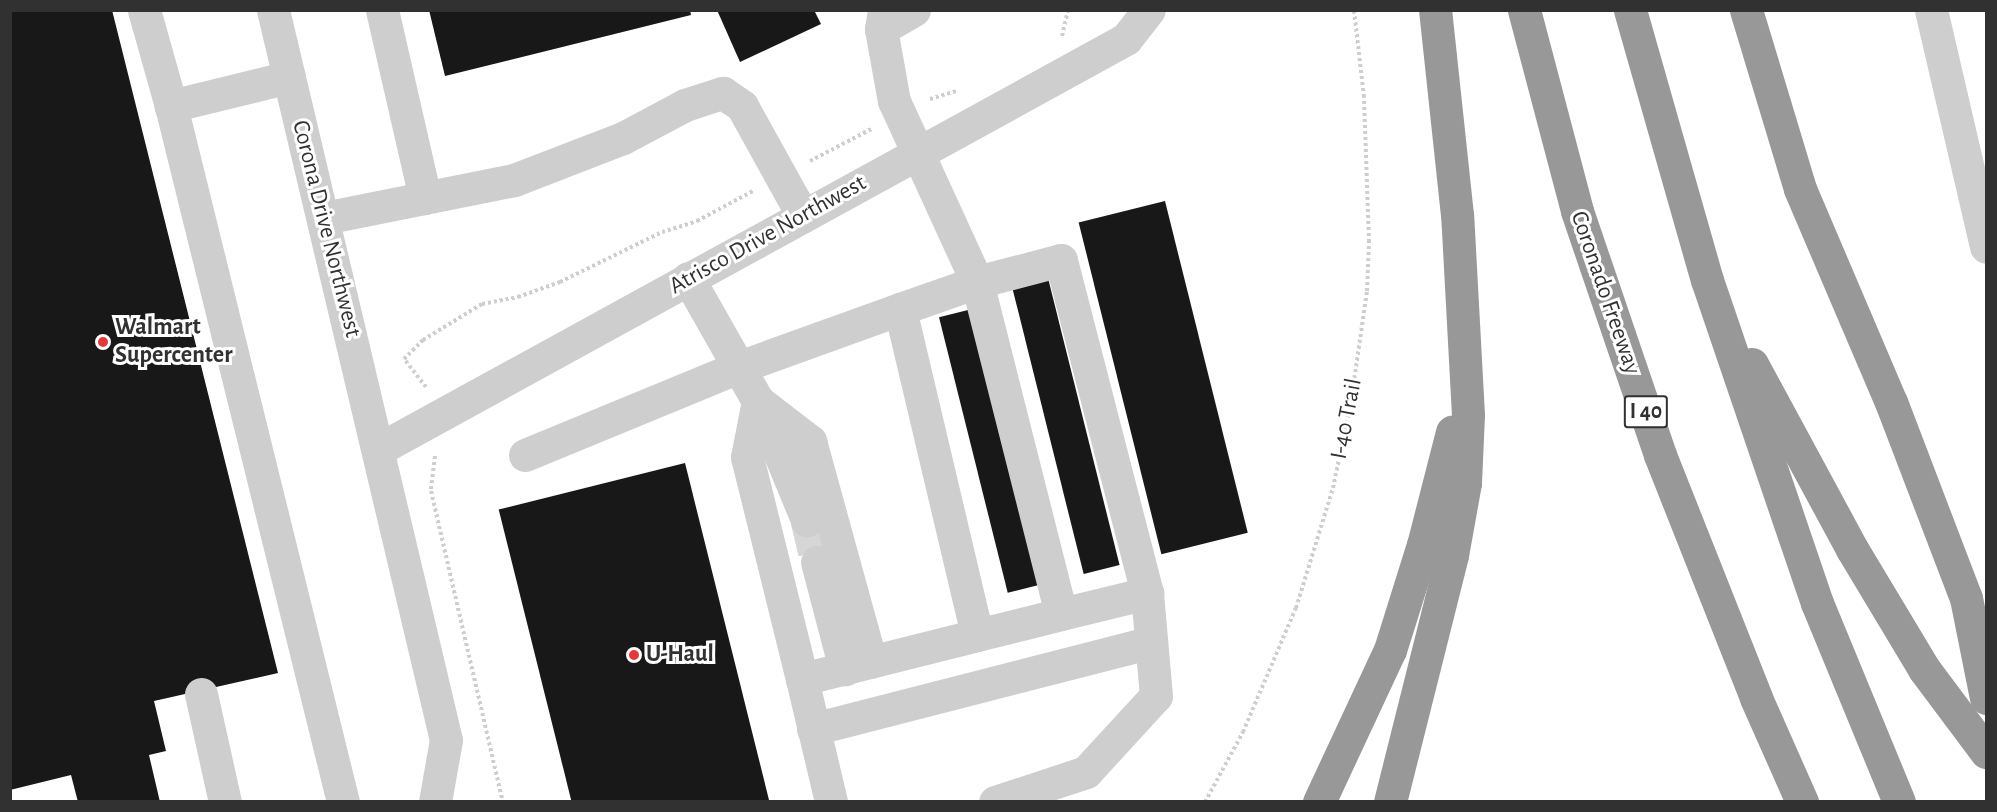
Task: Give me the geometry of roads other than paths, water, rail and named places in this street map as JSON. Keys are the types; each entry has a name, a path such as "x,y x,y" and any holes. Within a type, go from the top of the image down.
{"highway":[{"path":"1390,801 1452,555 1465,483 1468,416 1456,215 1435,10"},
{"name":"Coronado Freeway","path":"1524,10 1577,212 1660,454 1756,698 1802,801"},
{"path":"1630,10 1707,280 1817,603 1899,801"},
{"path":"1746,10 1800,189 1891,402 1966,598 1986,698"},
{"path":"1707,280 1852,549 1924,669 1986,752"},
{"path":"1319,801 1390,650 1449,451 1464,356"},
{"path":"1301,801 1335,769"}],"street":[{"path":"144,10 171,106 343,801"},
{"name":"Corona Drive Northwest","path":"273,10 379,448 446,741 435,801"},
{"path":"382,10 425,198"},
{"path":"914,10 883,20 900,114 916,154 977,282 1061,614"},
{"name":"Atrisco Drive Northwest","path":"379,448 1126,39 1149,10"},
{"path":"1931,10 1978,174 1986,247"},
{"path":"171,106 289,77"},
{"path":"324,218 514,180 623,138 685,105 723,93 741,106 803,216"},
{"path":"525,455 739,368 900,309 977,282 1061,260 1147,593 1156,696 1086,772 995,801"},
{"path":"688,278 758,401 807,520"},
{"path":"900,309 977,635"},
{"path":"758,401 810,441 858,665"},
{"path":"758,401 747,457 831,801"},
{"path":"817,562 858,665"},
{"path":"802,679 1147,593"},
{"path":"813,729 1151,642"},
{"path":"201,694 225,801"}],"tunnel":[{"path":"807,520 817,562"}],"place":[{"name":"Walmart Supercenter","path":"103,342"},
{"name":"U-Haul","path":"634,655"}]}
